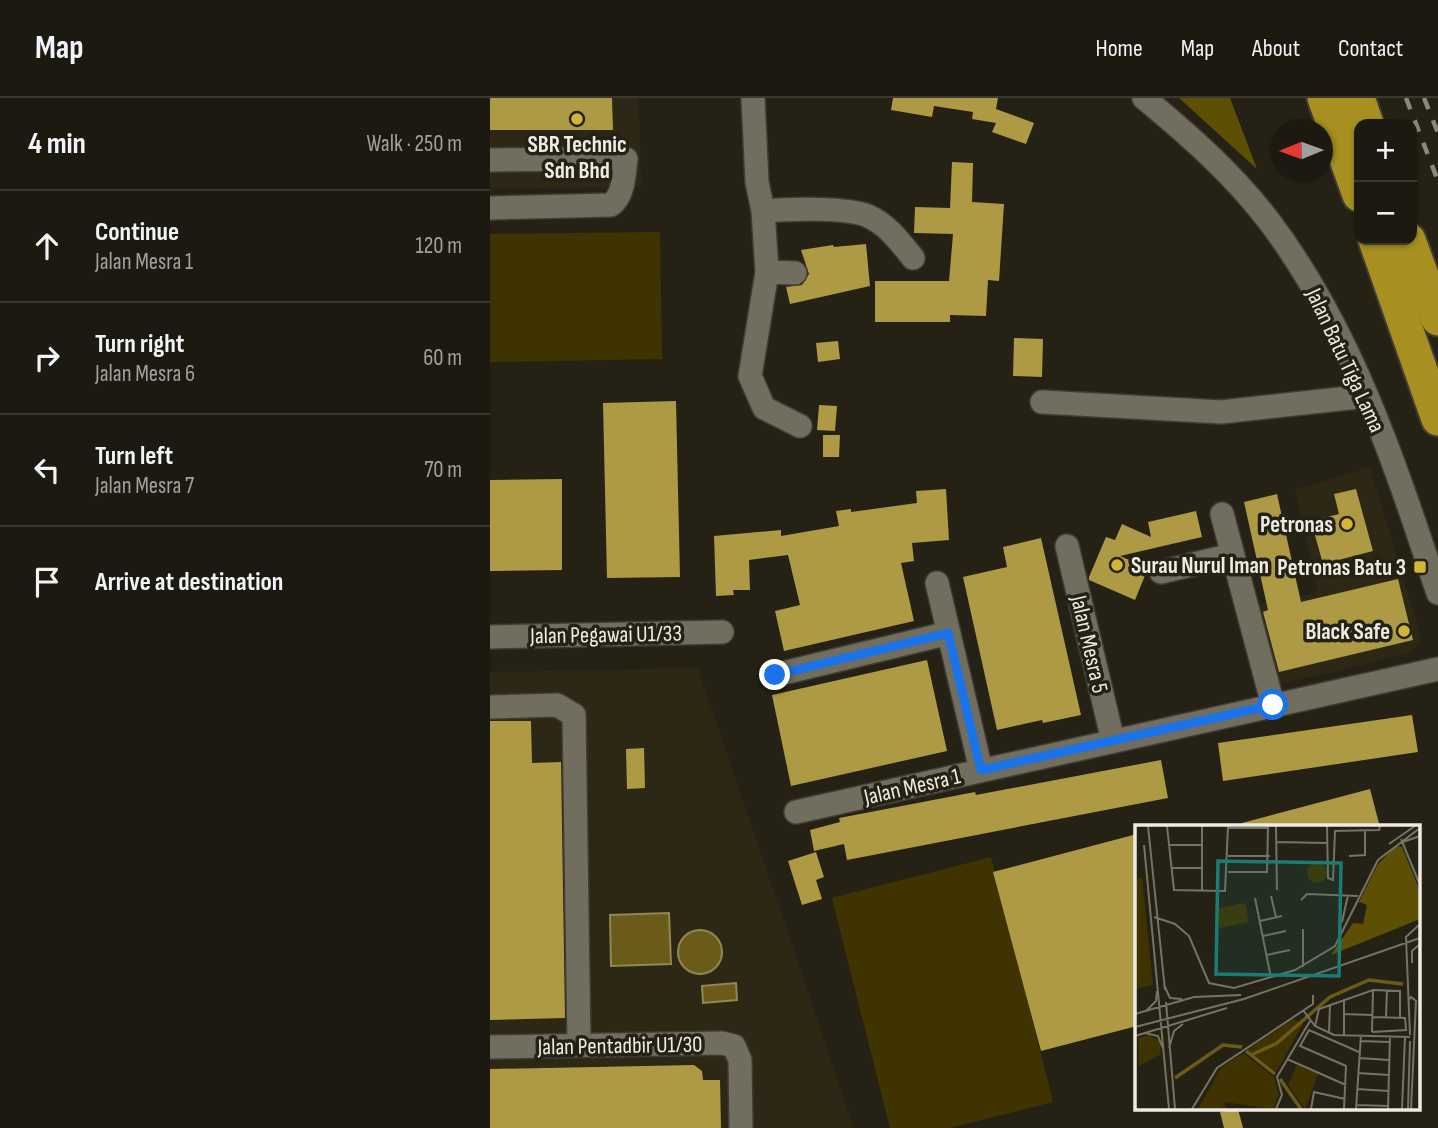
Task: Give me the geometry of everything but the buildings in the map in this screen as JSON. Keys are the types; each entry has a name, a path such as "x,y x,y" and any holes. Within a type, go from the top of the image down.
{"highway":[{"path":"1324,98 1354,182"},
{"path":"1358,98 1365,119"},
{"path":"1377,245 1438,419"},
{"path":"1411,245 1438,319"}],"street":[{"path":"753,98 757,182 763,211 767,272 750,376 764,408 800,426"},
{"name":"Jalan Batu Tiga Lama","path":"1144,98 1185,132 1268,220 1334,323 1367,396 1398,476 1438,593"},
{"path":"490,160 626,159 618,200 611,205 490,208"},
{"path":"763,211 839,211 867,215 890,230 913,258"},
{"path":"767,272 795,273"},
{"path":"1042,402 1221,412 1367,396"},
{"path":"1222,514 1273,705"},
{"name":"Jalan Mesra 5","path":"1067,546 1113,741"},
{"path":"1160,572 1232,555"},
{"path":"937,583 981,770"},
{"name":"Jalan Pegawai U1/33","path":"490,637 722,632"},
{"path":"775,675 948,633"},
{"name":"Jalan Mesra 1","path":"796,812 1438,669"},
{"path":"490,707 557,705 574,715 579,1045"},
{"name":"Jalan Pentadbir U1/30","path":"490,1047 722,1043 734,1046 740,1060 741,1128"}],"shaded area":[{"path":"490,98 639,98 641,186 490,189"},
{"path":"1179,98 1230,98 1257,169"},
{"path":"660,232 662,359 490,362 490,234"},
{"path":"1370,467 1422,640 1410,653 1272,686 1251,606 1318,592 1295,490"},
{"path":"698,668 854,1128 490,1128 490,672"},
{"path":"991,857 1053,1102 950,1128 890,1128 832,898"},
{"path":"669,913 671,964 611,966 610,915"},
{"path":"700,930 709,931 716,936 721,943 721,961 716,968 709,973 700,974 691,973 684,968 679,961 678,952 679,943 684,936 691,931"},
{"path":"736,983 737,1000 703,1003 702,986"}],"railway":[{"path":"1406,98 1438,181"},
{"path":"1424,98 1438,133"}],"place":[{"name":"SBR Technic Sdn Bhd","path":"577,119"},
{"name":"Petronas","path":"1347,524"},
{"name":"Surau Nurul Iman","path":"1117,565"},
{"name":"Petronas Batu 3","path":"1420,567"},
{"name":"Black Safe","path":"1404,631"}],"route":[{"path":"775,675 948,633 981,770 1273,705"}]}
